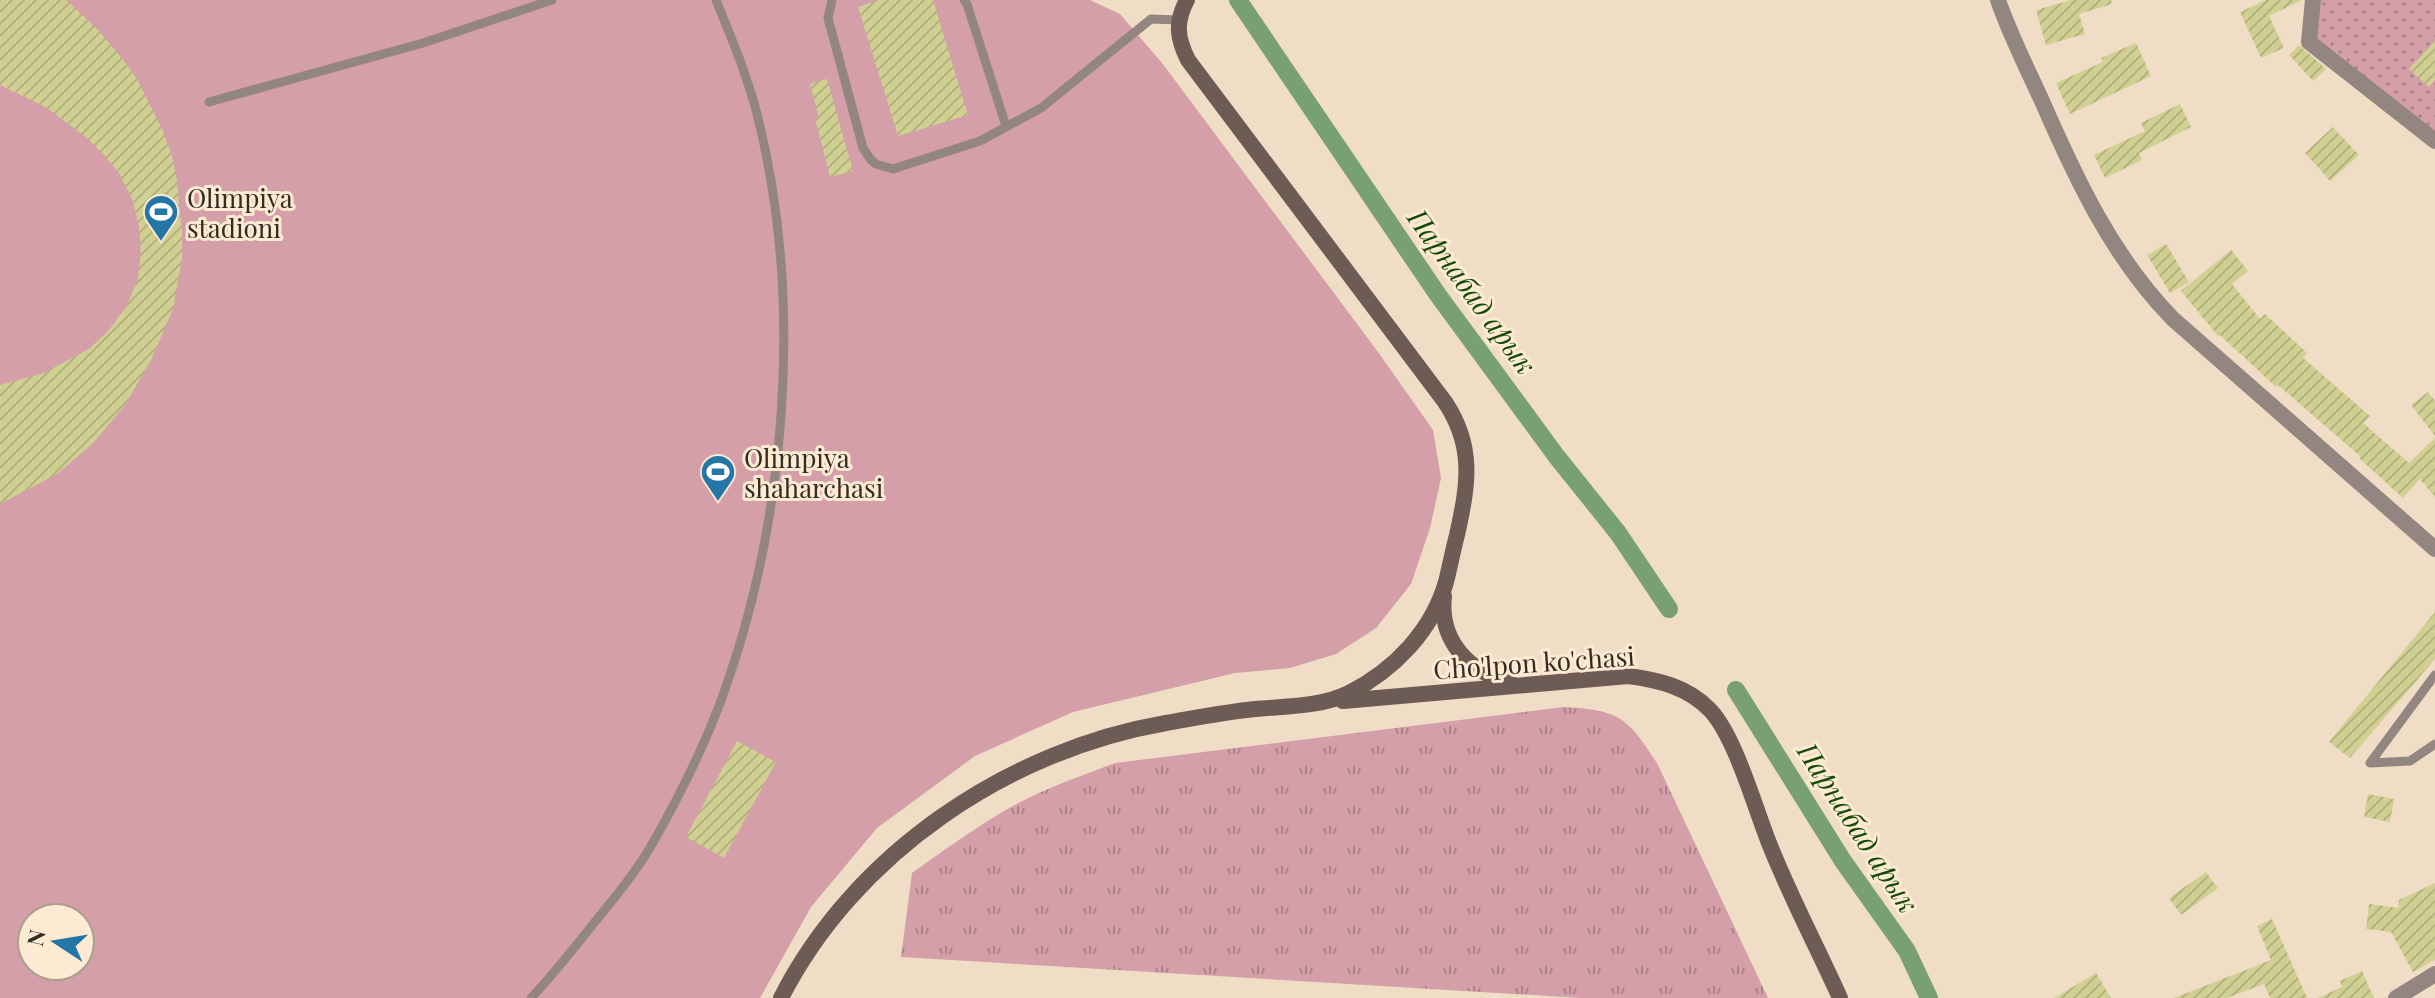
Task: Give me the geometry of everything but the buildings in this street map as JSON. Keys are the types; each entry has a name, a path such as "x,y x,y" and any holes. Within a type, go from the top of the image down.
{"main road":[{"path":"1187,0 1178,20 1178,35 1188,60 1457,422 1468,479 1446,582 1444,621 1453,645 1465,659 1504,681 1522,684"},
{"path":"1324,702 1365,684 1400,657 1427,623 1446,582"},
{"name":"Cho'lpon ko'chasi","path":"781,998 835,916 878,870 941,819 1006,778 1075,747 1161,724 1251,709 1628,676 1678,687 1692,695 1712,712 1726,732 1770,846 1840,998"}],"street":[{"path":"1998,0 2060,142 2101,223 2142,285 2173,319 2435,549"},
{"path":"2313,0 2309,42 2435,141"},
{"path":"2396,998 2435,974"}],"lane":[{"path":"209,102 423,43 552,0"},
{"path":"531,998 625,884 649,848 691,770 722,699 768,527 780,432 782,266 772,185 756,111 716,0"},
{"path":"832,0 828,14 863,148 876,164 893,169 980,141 1041,108 1151,19 1178,20"},
{"path":"964,0 1006,126"},
{"path":"2435,675 2370,763 2410,761 2435,744"}],"green space":[{"name":"Olimpiya shaharchasi","path":"0,0 1090,0 1120,14 1162,63 1433,430 1441,478 1430,528 1411,584 1376,628 1336,654 1290,668 1235,673 1073,712 975,756 877,828 811,907 760,998 0,998"},
{"path":"2321,0 2435,0 2435,144 2316,40"},
{"path":"1563,707 1597,710 1619,718 1647,747 1768,998 1581,998 901,957 912,873 1006,810 1087,773 1115,763"}],"waterway":[{"name":"Парнабад арык","path":"1238,0 1438,295 1557,457 1618,533 1669,609"},
{"name":"Парнабад арык","path":"1736,690 1843,861 1907,951 1929,998"}],"place":[{"name":"Olimpiya stadioni","path":"161,243"},
{"name":"Olimpiya shaharchasi","path":"718,503"}]}
